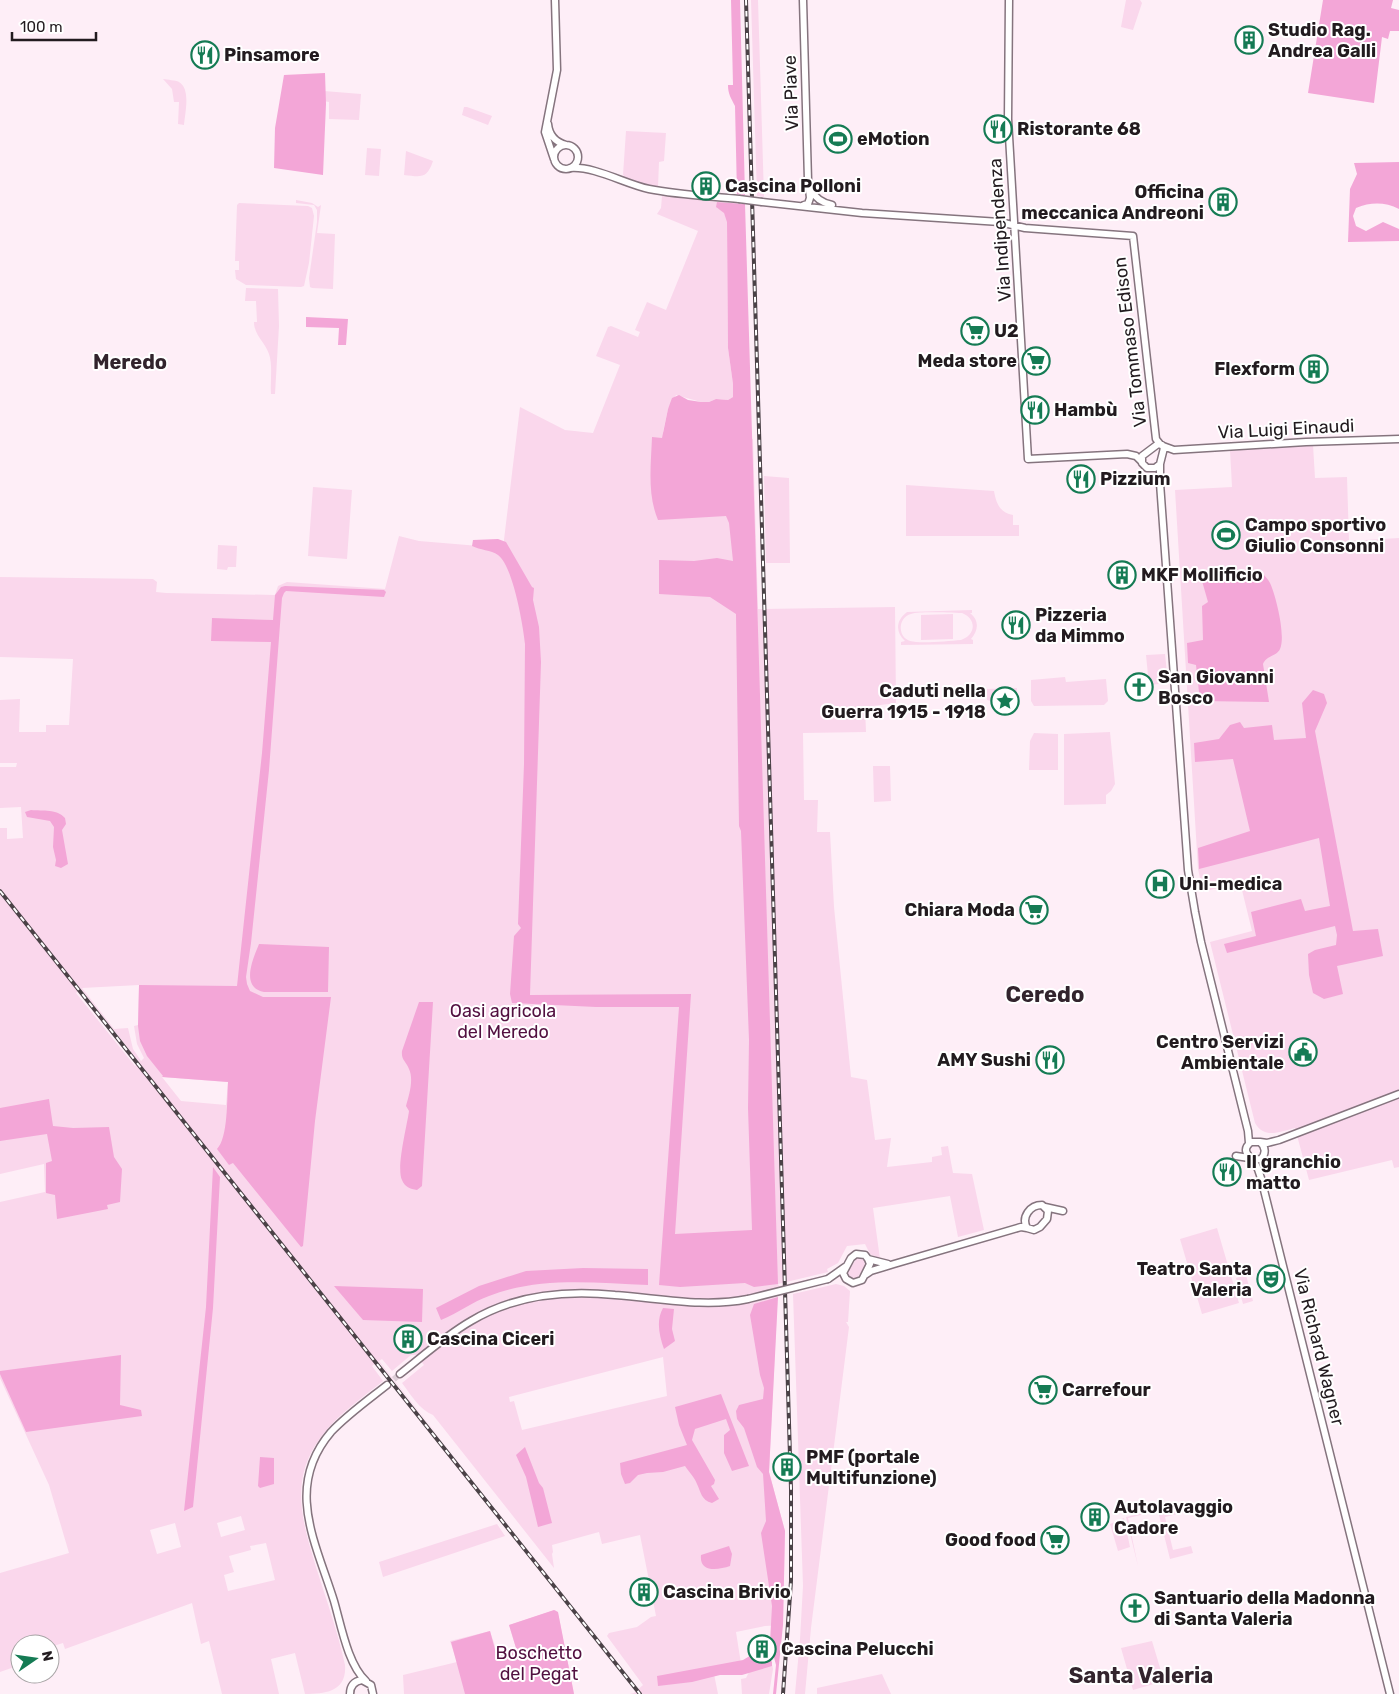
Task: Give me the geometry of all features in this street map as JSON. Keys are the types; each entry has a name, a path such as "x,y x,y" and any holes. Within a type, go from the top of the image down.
{"street":[{"path":"555,0 557,70 545,135 559,167 564,169 579,168 649,189 862,213 1000,222 1014,226"},
{"name":"Via Piave","path":"803,0 808,183"},
{"name":"Via Indipendenza","path":"1009,0 1008,119 1028,459 1127,454 1136,456 1142,462"},
{"path":"548,120 550,135 559,143 573,147 586,166 595,172"},
{"path":"554,159 556,149 566,145"},
{"path":"570,168 576,163 578,154"},
{"path":"794,205 802,203 806,199 808,183"},
{"path":"803,206 808,204 810,200 808,183"},
{"path":"808,183 813,195 820,200 862,213"},
{"name":"Via Tommaso Edison","path":"1014,226 1133,236 1156,439 1161,445"},
{"name":"Via Luigi Einaudi","path":"1161,445 1174,450 1306,442 1399,439"},
{"path":"1160,483 1142,462 1142,456 1144,453 1161,445 1164,449 1160,462 1160,483 1190,880 1201,942 1248,1131 1247,1146 1250,1159"},
{"path":"1148,468 1155,468 1165,455 1174,450"},
{"path":"1279,1140 1258,1160 1236,1156 1247,1146 1259,1142 1267,1143 1279,1140 1399,1094"},
{"path":"1248,1131 1265,1147 1264,1155"},
{"name":"Via Richard Wagner","path":"1261,1178 1260,1166 1264,1155"},
{"name":"Via Richard Wagner","path":"1250,1159 1258,1168 1261,1178 1390,1694"},
{"path":"402,1376 465,1329 512,1307 560,1298 620,1300 643,1298 709,1303 748,1299 828,1280 857,1283 869,1272 894,1264 1021,1227 1037,1229 1047,1219 1063,1211 1042,1205 1035,1206 1019,1226 1010,1230"},
{"path":"1045,1207 1048,1211 1047,1219"},
{"path":"1025,1218 1028,1228"},
{"path":"828,1280 840,1272 856,1254 863,1254 868,1259 882,1264 894,1264"},
{"path":"865,1275 870,1266 868,1259"},
{"path":"845,1266 843,1274 847,1281"},
{"path":"350,1690 353,1672 351,1657 328,1581 311,1514 310,1494 316,1466 326,1447 338,1431 388,1387"},
{"path":"351,1657 358,1671 371,1686 373,1694"},
{"path":"343,1694 350,1690 358,1681 366,1681"}],"green space":[{"path":"731,0 740,0 745,195 737,194 735,106 728,88 728,85 733,85"},
{"path":"751,0 758,0 764,197 757,196"},
{"path":"1126,0 1140,0 1142,3 1133,30 1121,27"},
{"path":"1323,0 1393,0 1391,8 1399,10 1399,31 1390,31 1388,39 1382,37 1374,103 1308,93"},
{"path":"325,73 326,104 323,175 274,168 275,128 284,75"},
{"path":"163,79 173,80 183,85 186,96 184,125 178,124 179,102 174,102 172,89"},
{"path":"324,91 361,94 359,120 329,119 329,102 323,101"},
{"path":"464,107 492,116 488,125 462,115"},
{"path":"626,131 666,133 664,161 659,162 658,187 634,182 623,175"},
{"path":"367,148 381,149 379,176 365,175"},
{"path":"406,151 433,161 426,174 419,176 404,175"},
{"path":"1399,162 1399,209 1383,204 1367,205 1356,208 1353,216 1356,226 1366,231 1383,222 1399,229 1399,241 1348,242 1350,189 1357,174 1354,163"},
{"name":"Oasi agricola del Meredo","path":"662,196 717,202 717,208 723,211 727,219 728,348 733,397 728,400 716,399 709,402 701,402 676,395 668,409 663,432 753,439 758,609 895,607 896,703 865,707 866,732 803,733 804,800 818,800 817,832 830,832 834,907 851,1077 867,1080 875,1140 891,1138 887,1167 932,1162 932,1157 942,1155 941,1147 948,1146 953,1173 972,1174 984,1230 958,1237 950,1196 873,1208 880,1259 870,1254 865,1244 847,1246 838,1263 827,1269 828,1272 778,1284 779,1286 835,1273 778,1288 769,1472 785,1531 783,1625 765,1626 736,1632 742,1670 714,1674 718,1694 630,1694 643,1685 607,1636 609,1633 637,1627 651,1617 656,1616 640,1535 602,1544 599,1532 552,1545 554,1568 433,1415 419,1405 402,1383 424,1365 416,1355 411,1355 392,1371 382,1359 379,1361 453,1455 378,1361 372,1366 383,1381 334,1421 311,1453 305,1469 301,1500 306,1533 345,1665 345,1674 342,1681 333,1690 305,1694 295,1653 271,1659 279,1694 222,1694 209,1641 201,1644 192,1603 65,1649 63,1643 60,1644 60,1634 10,1634 10,1668 0,1672 0,1573 69,1553 49,1485 0,1378 0,1202 45,1192 44,1164 0,1174 0,828 7,828 7,839 23,838 21,807 0,808 0,767 16,767 17,763 0,763 0,700 20,699 19,732 46,732 46,725 69,725 73,659 0,657 0,577 153,579 157,582 156,592 166,593 275,595 278,586 287,582 385,589 399,536 419,541 503,548 520,407 565,430 593,433 620,365 596,356 608,327 611,326 638,337 640,332 635,330 647,302 666,310 698,231 657,214 661,208","holes":["139,985 138,1025 134,1026 137,1044 144,1058 141,1061 133,1049 128,1028 114,1029 82,988","81,989 139,1062 135,1066 76,993","162,1077 228,1082 226,1105 181,1101","663,1357 667,1396 522,1430 514,1401 510,1402 509,1397","241,1516 245,1530 221,1537 217,1523","175,1523 181,1547 157,1554 150,1530","266,1543 275,1580 228,1591 224,1575 234,1572 229,1556 251,1550 250,1546"]},
{"path":"296,200 312,203 318,207 321,205 317,233 335,234 333,289 310,287 309,278 317,210 314,205 296,203"},
{"path":"717,202 745,204 778,1284 754,1287 745,1283 680,1287 659,1285 679,1007 596,1007 512,1003 510,994 514,936 521,928 518,924 524,764 525,644 513,583 503,561 495,553 472,546 473,540 498,539 506,542 534,588 533,600 539,627 541,662 530,995 691,994 675,1234 752,1230 748,1108 749,1040 741,831 739,826 736,614 710,597 659,594 659,560 694,561 717,558 733,561 729,523 726,516 658,520 651,490 652,437 662,438 672,398 679,395 688,400 709,402 716,399 728,400 733,397 728,348 727,222 724,213 716,207"},
{"path":"239,203 308,206 312,208 314,216 309,263 304,286 246,285 236,279 235,270 239,270 239,261 235,261 237,205"},
{"path":"246,288 278,289 279,326 275,394 271,394 269,354 254,327 254,322 257,322 256,301 245,301"},
{"path":"306,317 348,319 346,345 338,345 339,328 306,327"},
{"path":"1313,445 1315,478 1347,477 1349,541 1399,538 1399,1167 1394,1168 1392,1160 1309,1180 1295,1128 1267,1133 1255,1123 1210,942 1252,931 1240,882 1203,892 1198,869 1175,490 1232,487 1230,450"},
{"path":"764,476 789,478 790,563 766,563"},
{"path":"906,485 994,491 999,507 1013,515 1013,525 1019,525 1019,536 906,536"},
{"path":"313,487 352,490 347,559 308,556"},
{"path":"218,545 237,546 236,567 228,567 227,570 217,569"},
{"path":"1241,570 1260,571 1267,578 1280,616 1282,643 1280,649 1266,659 1263,664 1269,702 1200,701 1196,665 1188,663 1187,643 1203,640 1202,606 1208,602 1202,581"},
{"path":"281,587 384,590 386,592 384,597 286,591 282,598 269,770 246,977 250,991 263,997 331,997 315,1121 303,1246 301,1247 233,1163 229,1165 217,1149 221,1144 225,1127 228,1082 162,1077 147,1056 140,1041 138,1026 139,985 237,986 262,753 271,642 211,641 212,618 273,620 275,595"},
{"path":"972,610 972,613 970,613 977,623 975,633 971,639 973,644 901,645 901,642 905,641 898,630 898,626 903,615 907,612","holes":["928,612 962,613 967,616 973,627 970,635 961,640 915,642 906,639 901,631 904,619 911,614"]},
{"path":"953,614 953,639 921,640 921,615"},
{"path":"1165,654 1168,683 1149,685 1146,655"},
{"path":"1065,677 1066,682 1106,679 1108,701 1104,705 1034,706 1031,701 1031,680"},
{"path":"1017,688 1017,703 1012,707 987,700 986,689"},
{"path":"1313,690 1324,694 1327,703 1315,731 1353,931 1378,929 1383,956 1337,966 1343,994 1324,999 1313,993 1309,975 1308,954 1315,950 1336,945 1337,935 1335,926 1227,953 1224,944 1256,936 1251,912 1301,899 1305,911 1330,906 1319,838 1199,869 1198,848 1250,831 1233,759 1195,762 1194,743 1219,739 1230,725 1240,722 1244,728 1272,725 1274,740 1306,738 1302,703"},
{"path":"1110,732 1115,784 1106,795 1106,804 1064,805 1064,734"},
{"path":"1034,733 1058,734 1058,770 1029,770 1030,741"},
{"path":"873,766 890,766 891,801 874,802"},
{"path":"31,810 54,812 65,818 66,824 62,830 68,864 61,868 55,866 56,860 53,847 54,827 50,821 27,817 25,812"},
{"path":"259,944 329,947 328,992 264,992 257,989 252,984 250,972"},
{"path":"419,1002 433,1002 422,1186 417,1190 408,1187 403,1182 400,1166 409,1111 406,1106 411,1083 410,1073 403,1059 402,1051"},
{"path":"49,1099 53,1126 73,1128 109,1127 114,1157 122,1169 120,1202 107,1205 108,1209 57,1219 55,1195 46,1193 46,1163 52,1161 47,1134 0,1141 0,1108"},
{"path":"213,1167 220,1177 213,1308 193,1507 184,1511 206,1307"},
{"path":"1217,1228 1239,1303 1202,1314 1180,1239"},
{"path":"857,1258 864,1260 865,1266 858,1277 853,1279 848,1275 848,1271"},
{"path":"583,1268 648,1269 648,1285 588,1282 548,1283 508,1290 489,1296 441,1320 436,1308 479,1286 526,1271"},
{"path":"1246,1275 1253,1301 1243,1304 1236,1278"},
{"path":"836,1284 844,1286 850,1291 848,1322 846,1322 849,1327 811,1628 805,1694 795,1694 803,1586 793,1294"},
{"path":"334,1286 423,1289 422,1322 363,1320"},
{"path":"778,1297 769,1472 785,1531 783,1625 776,1694 773,1694 776,1665 770,1642 772,1606 761,1533 766,1521 763,1474 757,1467 744,1428 737,1419 736,1411 739,1405 763,1399 764,1388 750,1315 754,1304"},
{"path":"663,1308 674,1309 672,1329 675,1341 664,1349 659,1328 659,1318"},
{"path":"121,1355 120,1405 141,1410 142,1416 26,1432 0,1374 0,1371"},
{"path":"721,1394 749,1466 732,1471 724,1453 724,1435 730,1430 726,1419 695,1429 692,1440 715,1480 711,1486 719,1499 712,1503 706,1500 685,1466 663,1472 638,1475 630,1483 625,1484 621,1474 620,1463 687,1445 679,1425 675,1407"},
{"path":"525,1447 539,1483 543,1488 552,1523 538,1527 526,1477 516,1455"},
{"path":"260,1457 274,1458 274,1484 260,1488 258,1486"},
{"path":"1183,1504 1185,1512 1165,1517 1173,1550 1191,1546 1193,1553 1170,1559 1158,1511 1128,1518 1138,1566 1126,1517"},
{"path":"1124,1518 1130,1547 1118,1551 1110,1524"},
{"path":"497,1524 505,1536 383,1577 379,1562"},
{"path":"729,1546 732,1554 730,1566 710,1569 703,1565 701,1555"},
{"name":"Boschetto del Pegat","path":"554,1610 558,1612 574,1694 465,1694 451,1642 490,1631 496,1653 516,1648 509,1625"},
{"name":"Boschetto del Pegat","path":"555,1610 558,1613 574,1694 404,1694 403,1675 457,1662 450,1641 490,1631 497,1652 516,1648 509,1625"},
{"path":"1152,1641 1164,1681 1133,1690 1121,1648"},
{"path":"753,1654 760,1659 769,1658 772,1666 742,1675 720,1675 692,1682 658,1686 657,1676 743,1660"},
{"path":"771,1660 773,1669 769,1694 742,1694 741,1679 746,1678 749,1672 748,1662"},
{"path":"882,1674 891,1694 817,1694 817,1688"}],"tunnel":[{"path":"387,1385 400,1374"}],"railway":[{"path":"746,0 791,1489 791,1581 783,1694"},
{"path":"0,891 640,1694"}],"place":[{"name":"Studio Rag. Andrea Galli","path":"1249,40"},
{"name":"Pinsamore","path":"205,55"},
{"name":"Ristorante 68","path":"998,129"},
{"name":"eMotion","path":"838,139"},
{"name":"Cascina Polloni","path":"706,186"},
{"name":"Officina meccanica Andreoni","path":"1223,202"},
{"name":"U2","path":"975,331"},
{"name":"Meda store","path":"1036,361"},
{"name":"Flexform","path":"1314,369"},
{"name":"Hambù","path":"1035,410"},
{"name":"Pizzium","path":"1081,479"},
{"name":"Campo sportivo Giulio Consonni","path":"1226,535"},
{"name":"MKF Mollificio","path":"1122,575"},
{"name":"Pizzeria da Mimmo","path":"1016,625"},
{"name":"San Giovanni Bosco","path":"1139,687"},
{"name":"Caduti nella Guerra 1915 - 1918","path":"1005,701"},
{"name":"Uni-medica","path":"1160,884"},
{"name":"Chiara Moda","path":"1034,910"},
{"name":"Centro Servizi Ambientale","path":"1303,1052"},
{"name":"AMY Sushi","path":"1050,1060"},
{"name":"Il granchio matto","path":"1227,1172"},
{"name":"Teatro Santa Valeria","path":"1271,1279"},
{"name":"Cascina Ciceri","path":"408,1339"},
{"name":"Carrefour","path":"1043,1390"},
{"name":"PMF (portale Multifunzione)","path":"787,1467"},
{"name":"Autolavaggio Cadore","path":"1095,1517"},
{"name":"Good food","path":"1055,1540"},
{"name":"Cascina Brivio","path":"644,1592"},
{"name":"Santuario della Madonna di Santa Valeria","path":"1135,1608"},
{"name":"Cascina Pelucchi","path":"762,1649"}],"district":[{"name":"Meredo","path":"130,362"},
{"name":"Ceredo","path":"1045,994"},
{"name":"Santa Valeria","path":"1141,1675"}]}
